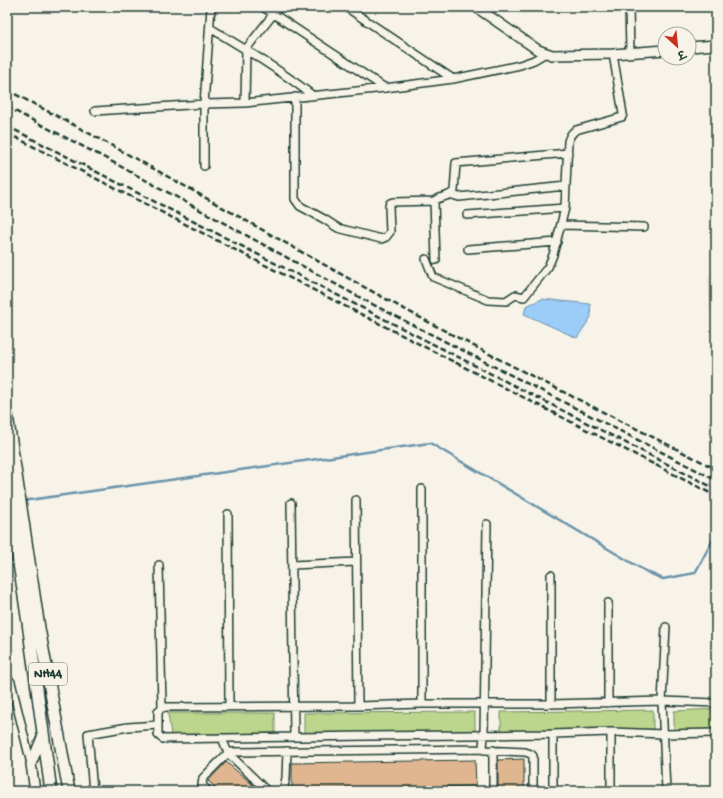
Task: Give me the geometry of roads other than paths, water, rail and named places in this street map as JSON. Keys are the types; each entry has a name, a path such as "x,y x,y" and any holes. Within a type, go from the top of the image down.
{"highway":[{"name":"NH44","path":"7,415 51,791"},
{"name":"NH44","path":"7,483 39,628 69,791"}],"street":[{"path":"204,166 204,104 211,7"},
{"path":"263,7 385,88"},
{"path":"245,103 246,49 279,7"},
{"path":"346,7 453,79"},
{"path":"476,7 485,10 538,50 552,55 614,54 657,50"},
{"path":"629,7 630,52"},
{"path":"210,28 246,49 312,96"},
{"path":"697,47 716,45"},
{"path":"95,111 245,103 385,88 453,79 520,66 546,53"},
{"path":"426,260 433,277 488,300 506,301 515,295 524,297 551,262 557,242 565,208 568,141 573,132 622,117 623,114 614,54"},
{"path":"295,98 295,199 300,206 338,228 381,239 386,237 390,232 390,203 434,201 437,198 452,194 459,197 566,186"},
{"path":"452,194 454,191 455,165 458,162 494,161 568,153"},
{"path":"434,201 436,260"},
{"path":"467,215 565,208"},
{"path":"561,225 644,227"},
{"path":"468,249 557,242"},
{"path":"422,489 422,704"},
{"path":"356,500 358,706"},
{"path":"291,503 294,737"},
{"path":"228,514 229,706"},
{"path":"483,748 485,704 487,524"},
{"path":"292,565 356,562"},
{"path":"159,565 162,708"},
{"path":"551,575 551,704"},
{"path":"608,603 608,703"},
{"path":"666,627 662,701 666,791"},
{"path":"7,677 11,682 31,764 34,791"},
{"path":"716,703 662,701 551,704 166,707 158,711 158,735 163,740 611,732 664,734 716,732"},
{"path":"93,791 88,734 128,727 158,725"},
{"path":"611,732 611,791"},
{"path":"31,764 44,734"},
{"path":"553,734 553,791"},
{"path":"222,738 228,753 267,791"},
{"path":"208,791 202,785 203,778 228,753 483,748 484,750 525,752 532,754 533,791"},
{"path":"493,750 493,791"},
{"path":"282,791 286,783 287,751"}],"water":[{"path":"542,299 590,304 591,317 577,338 524,314 526,306"}],"waterway":[{"path":"22,501 430,443 647,572 663,579 695,573 716,534"}],"railway":[{"path":"7,90 146,164 417,316 502,361 716,469"},
{"path":"7,107 107,159 370,303 716,480"},
{"path":"7,126 716,489"},
{"path":"7,133 716,496"}]}
